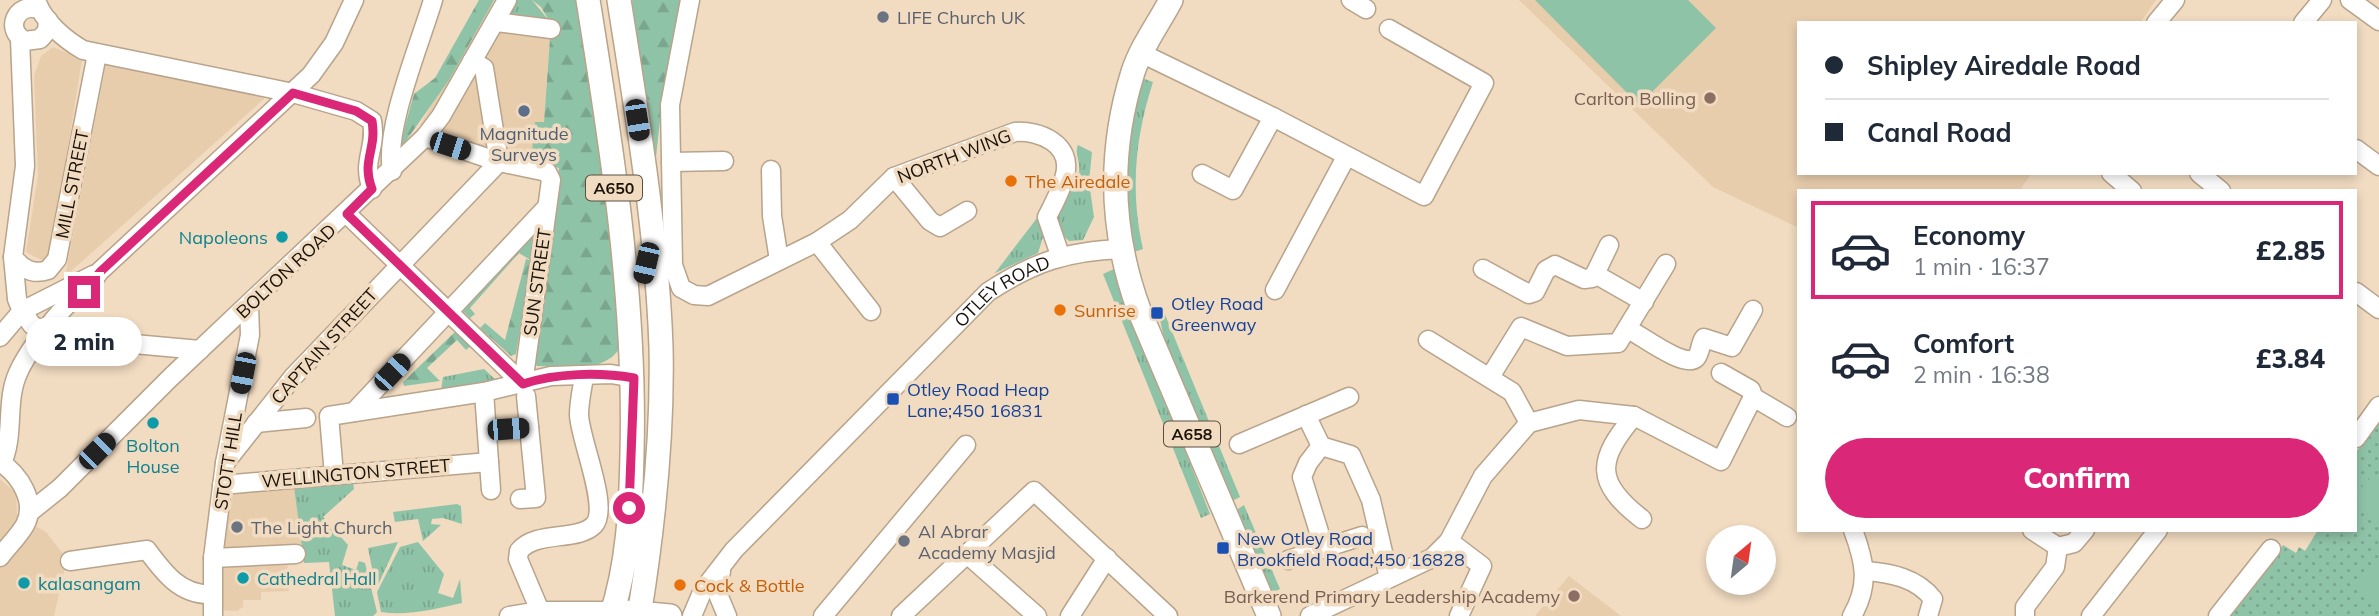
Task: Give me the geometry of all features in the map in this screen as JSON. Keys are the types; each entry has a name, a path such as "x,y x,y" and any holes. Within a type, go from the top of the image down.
{"main road":[{"name":"A650","path":"588,0 605,106 632,349 623,376 630,497 627,614"},
{"name":"A650","path":"619,0 644,167 661,344 661,396 627,614"},
{"name":"A658","path":"1171,0 1134,70 1118,146 1114,210 1139,310 1269,616"},
{"path":"623,376 644,366 641,286 651,240"},
{"path":"627,614 670,616"}],"street":[{"path":"0,557 26,524 30,512 20,479 1,463 10,443 12,391 34,323 100,272 293,93 334,43 354,0"},
{"path":"392,171 389,155 395,121 433,0"},
{"name":"BOLTON ROAD","path":"30,512 60,488 200,349 249,306 425,138 507,0"},
{"path":"690,0 670,105 671,162 724,161"},
{"path":"2159,21 2175,0"},
{"path":"2305,21 2322,0"},
{"path":"2350,0 2379,21"},
{"path":"31,8 64,39 97,54 293,93 356,111 372,121 375,135 366,173 372,189"},
{"path":"0,22 31,8"},
{"path":"28,38 13,23 31,8"},
{"path":"28,38 47,31 31,8"},
{"path":"0,22 28,38 64,39"},
{"path":"496,22 551,29"},
{"path":"1143,54 1273,117 1424,196 1484,83 1389,29"},
{"path":"28,38 21,67 25,177 13,257 16,292 34,323"},
{"name":"MILL STREET","path":"13,257 28,271 43,272 52,268 58,252 97,54"},
{"path":"425,138 499,162 484,68 472,61"},
{"path":"1202,174 1233,190 1273,117"},
{"name":"NORTH WING","path":"671,162 673,265 681,288 694,295 708,296 817,242 850,220 894,177 1015,132 1031,130 1048,137 1059,146 1065,159 1066,173 1047,217 1060,255"},
{"path":"2357,150 2379,166"},
{"path":"1275,290 1346,157"},
{"name":"SUN STREET","path":"499,162 547,172 551,180 524,390 536,498 520,499"},
{"name":"CAPTAIN STREET","path":"225,463 293,377 499,162"},
{"path":"771,170 772,216 779,260"},
{"path":"2113,175 2130,189"},
{"path":"2201,175 2219,189"},
{"path":"894,177 930,221 940,228 967,211"},
{"path":"354,412 547,207"},
{"path":"347,214 524,390"},
{"path":"817,242 871,311"},
{"path":"1483,269 1529,294 1535,292 1546,270 1555,265 1584,279 1592,278 1609,245"},
{"name":"OTLEY ROAD","path":"692,616 703,590 723,564 972,307 1017,273 1060,255 1122,249"},
{"path":"1490,377 1521,327 1567,346 1618,343 1666,264"},
{"path":"0,337 66,306 84,292 100,272"},
{"path":"1595,274 1644,302"},
{"path":"2357,293 2379,309"},
{"name":"STOTT HILL","path":"214,616 214,558 222,485 250,335 249,306"},
{"path":"1628,329 1677,360 1689,361 1696,357 1704,338 1732,347 1753,310"},
{"path":"34,323 200,349"},
{"path":"1428,340 1512,392 1529,423"},
{"path":"1310,616 1432,558 1449,541 1483,476 1529,423 1579,410 1634,416 1721,461 1753,397 1751,390 1721,373"},
{"path":"334,475 330,416 484,392 524,390 551,376 623,376"},
{"path":"540,611 518,559 519,551 536,540 587,529 597,520 600,509 583,444 579,414 584,377"},
{"path":"484,392 491,491"},
{"path":"1239,444 1349,397"},
{"path":"1753,397 1787,417"},
{"path":"2357,437 2379,406"},
{"path":"1306,415 1321,446 1351,454 1371,500 1389,578"},
{"path":"1634,416 1612,442 1605,464 1609,484 1618,500 1642,519"},
{"path":"256,423 306,418"},
{"path":"487,430 528,427"},
{"path":"823,616 965,445"},
{"path":"1321,446 1308,463 1302,477 1324,548"},
{"name":"WELLINGTON STREET","path":"222,485 489,462"},
{"path":"901,616 1034,491 1168,616"},
{"path":"1852,616 1862,600 1866,571 1854,532"},
{"path":"2035,532 2058,547 2074,543 2083,532"},
{"path":"2091,616 2156,532"},
{"path":"1288,560 1362,536"},
{"path":"1449,541 1482,566 1459,616"},
{"path":"2025,616 2025,607 2055,568 2058,547"},
{"path":"2218,616 2271,548"},
{"path":"70,561 147,550 167,578 199,595 212,594"},
{"path":"214,558 296,555"},
{"path":"968,555 1037,616"},
{"path":"1070,616 1107,558"},
{"path":"723,564 716,592 727,616"},
{"path":"1866,571 1894,573 1927,592 1933,599 1928,616"},
{"path":"509,616 540,611 627,614"}],"shaded area":[{"name":"Carlton Bolling","path":"1519,0 2156,0 2141,21 1797,21 1797,175 2031,175 2020,189 1797,189 1797,227 1713,187"},
{"path":"492,3 507,14 551,23 541,162 491,152 439,136 420,125"},
{"path":"53,47 82,59 48,256 43,261 26,252 38,175 34,76 41,56"},
{"path":"106,64 263,96 264,99 69,273 66,271"},
{"path":"0,479 16,493 17,516 46,532 67,559 54,616 0,616"},
{"path":"294,487 302,549 287,558 289,591 261,592 261,600 243,600 243,607 237,611 217,610 228,491"},
{"name":"Barkerend Primary Leadership Academy","path":"1569,576 1621,616 1535,616"}],"green space":[{"path":"479,0 494,0 449,80 403,145 400,144 414,94 435,78"},
{"path":"515,0 532,0 551,23 510,19 507,14"},
{"path":"532,0 581,0 603,146 621,346 605,361 583,367 537,366 533,360 559,168 531,161 535,122 544,122 551,24 541,7"},
{"path":"632,0 682,0 663,93 655,166"},
{"path":"1535,0 1688,0 1716,28 1639,105"},
{"path":"1142,78 1153,82 1142,124 1136,165 1137,206 1143,249 1131,253 1123,208 1124,143"},
{"path":"1078,145 1092,152 1089,182 1094,217 1083,240 1069,241 1061,233 1058,216 1079,172"},
{"path":"1040,214 1043,237 1038,253 995,273"},
{"path":"537,229 532,261 519,253 470,308 475,314 470,318 459,307"},
{"path":"526,259 532,261 516,354 511,356 480,328 485,323 505,340"},
{"path":"1114,269 1210,514 1201,518 1103,274"},
{"path":"1164,312 1240,497 1230,502 1168,359 1159,314"},
{"path":"458,329 473,344 466,350 457,340 427,368 440,381 404,386 403,382"},
{"path":"484,369 496,380 441,390 443,377"},
{"path":"2379,420 2379,616 2228,616 2283,545 2296,553 2299,547 2305,551 2317,532 2357,532 2357,451"},
{"path":"2373,475 2379,482 2379,526 2357,503 2357,492"},
{"path":"353,482 354,489 323,517 348,545 342,565 356,570 359,561 365,563 377,612 373,616 335,616 329,562 304,563 294,487"},
{"path":"457,504 461,506 462,524 443,518 432,519 431,524 441,525 423,541 418,519 395,522 393,512"},
{"path":"1244,505 1280,589 1271,594 1235,511"},
{"path":"398,542 376,589 368,548"},
{"path":"418,542 444,574 438,593 453,598 460,579 462,603 432,610 381,612 377,592 400,547"},
{"path":"2379,561 2379,604 2358,582"}],"place":[{"name":"LIFE Church UK","path":"883,17"},
{"name":"Carlton Bolling","path":"1710,98"},
{"name":"Magnitude Surveys","path":"524,111"},
{"name":"The Airedale","path":"1011,181"},
{"name":"Napoleons","path":"282,237"},
{"name":"Sunrise","path":"1060,310"},
{"name":"Otley Road Greenway","path":"1157,313"},
{"name":"Otley Road Heap Lane;450 16831","path":"893,399"},
{"name":"Bolton House","path":"153,423"},
{"name":"The Light Church","path":"237,527"},
{"name":"Al Abrar Academy Masjid","path":"904,541"},
{"name":"New Otley Road Brookfield Road;450 16828","path":"1223,548"},
{"name":"Cathedral Hall","path":"243,578"},
{"name":"kalasangam","path":"24,583"},
{"name":"Cock & Bottle","path":"680,585"},
{"name":"Barkerend Primary Leadership Academy","path":"1574,596"}],"route":[{"path":"84,292 100,272 293,93 356,111 372,121 375,135 366,173 372,189 347,214 373,241 523,384 551,376 611,374 634,378 629,508"}]}
